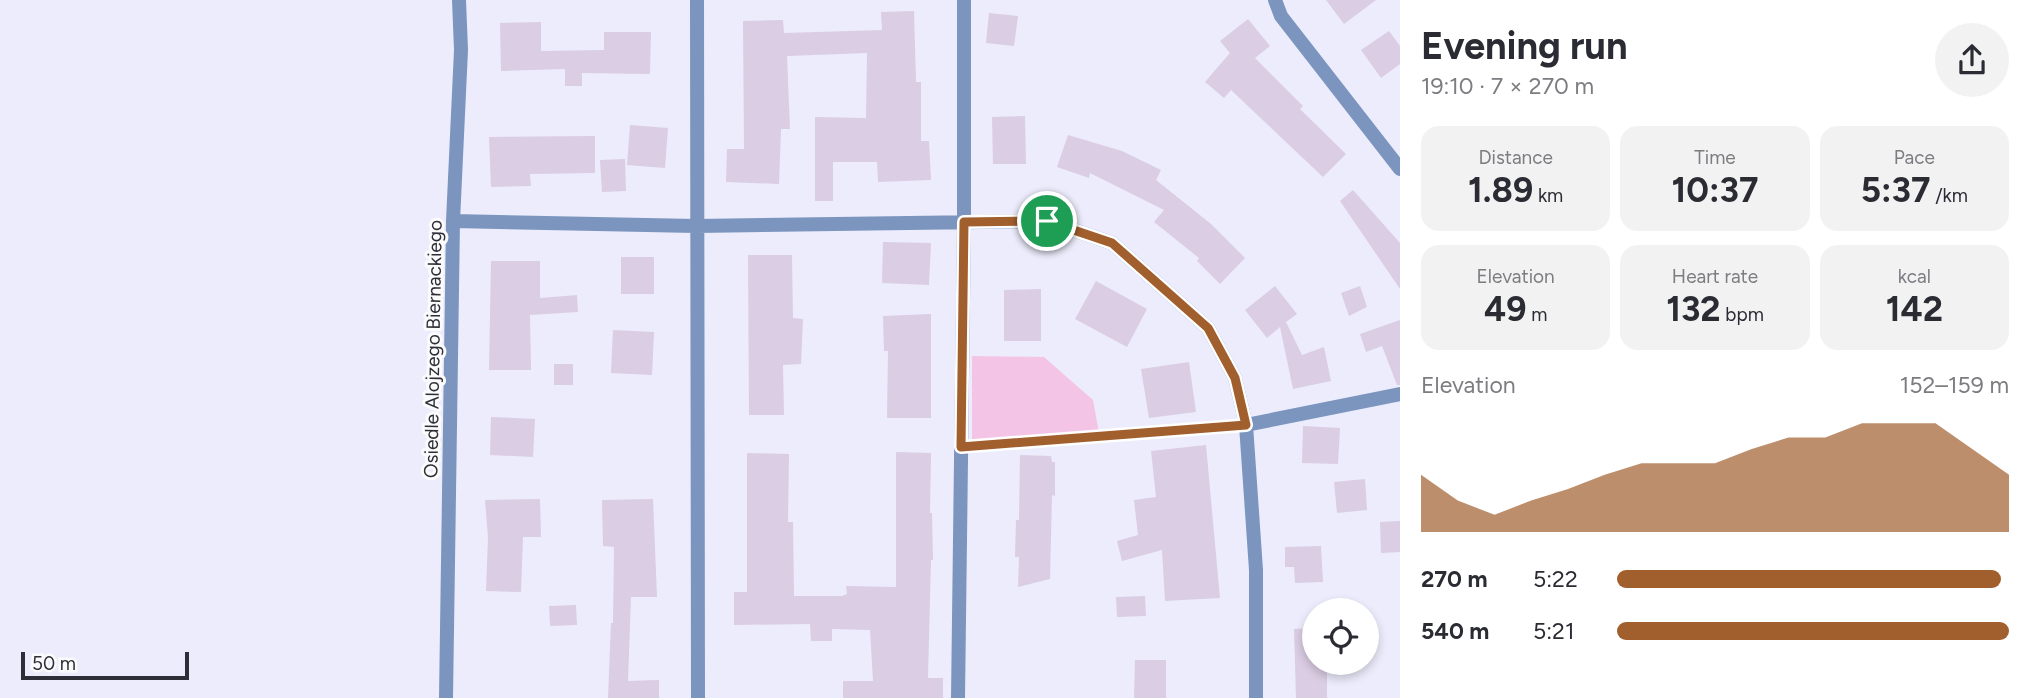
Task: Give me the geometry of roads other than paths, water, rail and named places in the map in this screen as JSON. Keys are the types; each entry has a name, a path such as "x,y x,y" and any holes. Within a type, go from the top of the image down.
{"street":[{"name":"Osiedle Alojzego Biernackiego","path":"446,698 453,221 461,50 459,0"},
{"path":"697,0 698,698"},
{"path":"958,698 964,0"},
{"path":"1275,0 1281,16 1400,169"},
{"path":"453,221 696,226 1047,221 1112,243 1208,328 1235,378 1246,425 1256,570 1256,698"},
{"path":"1246,425 1400,394"}]}
